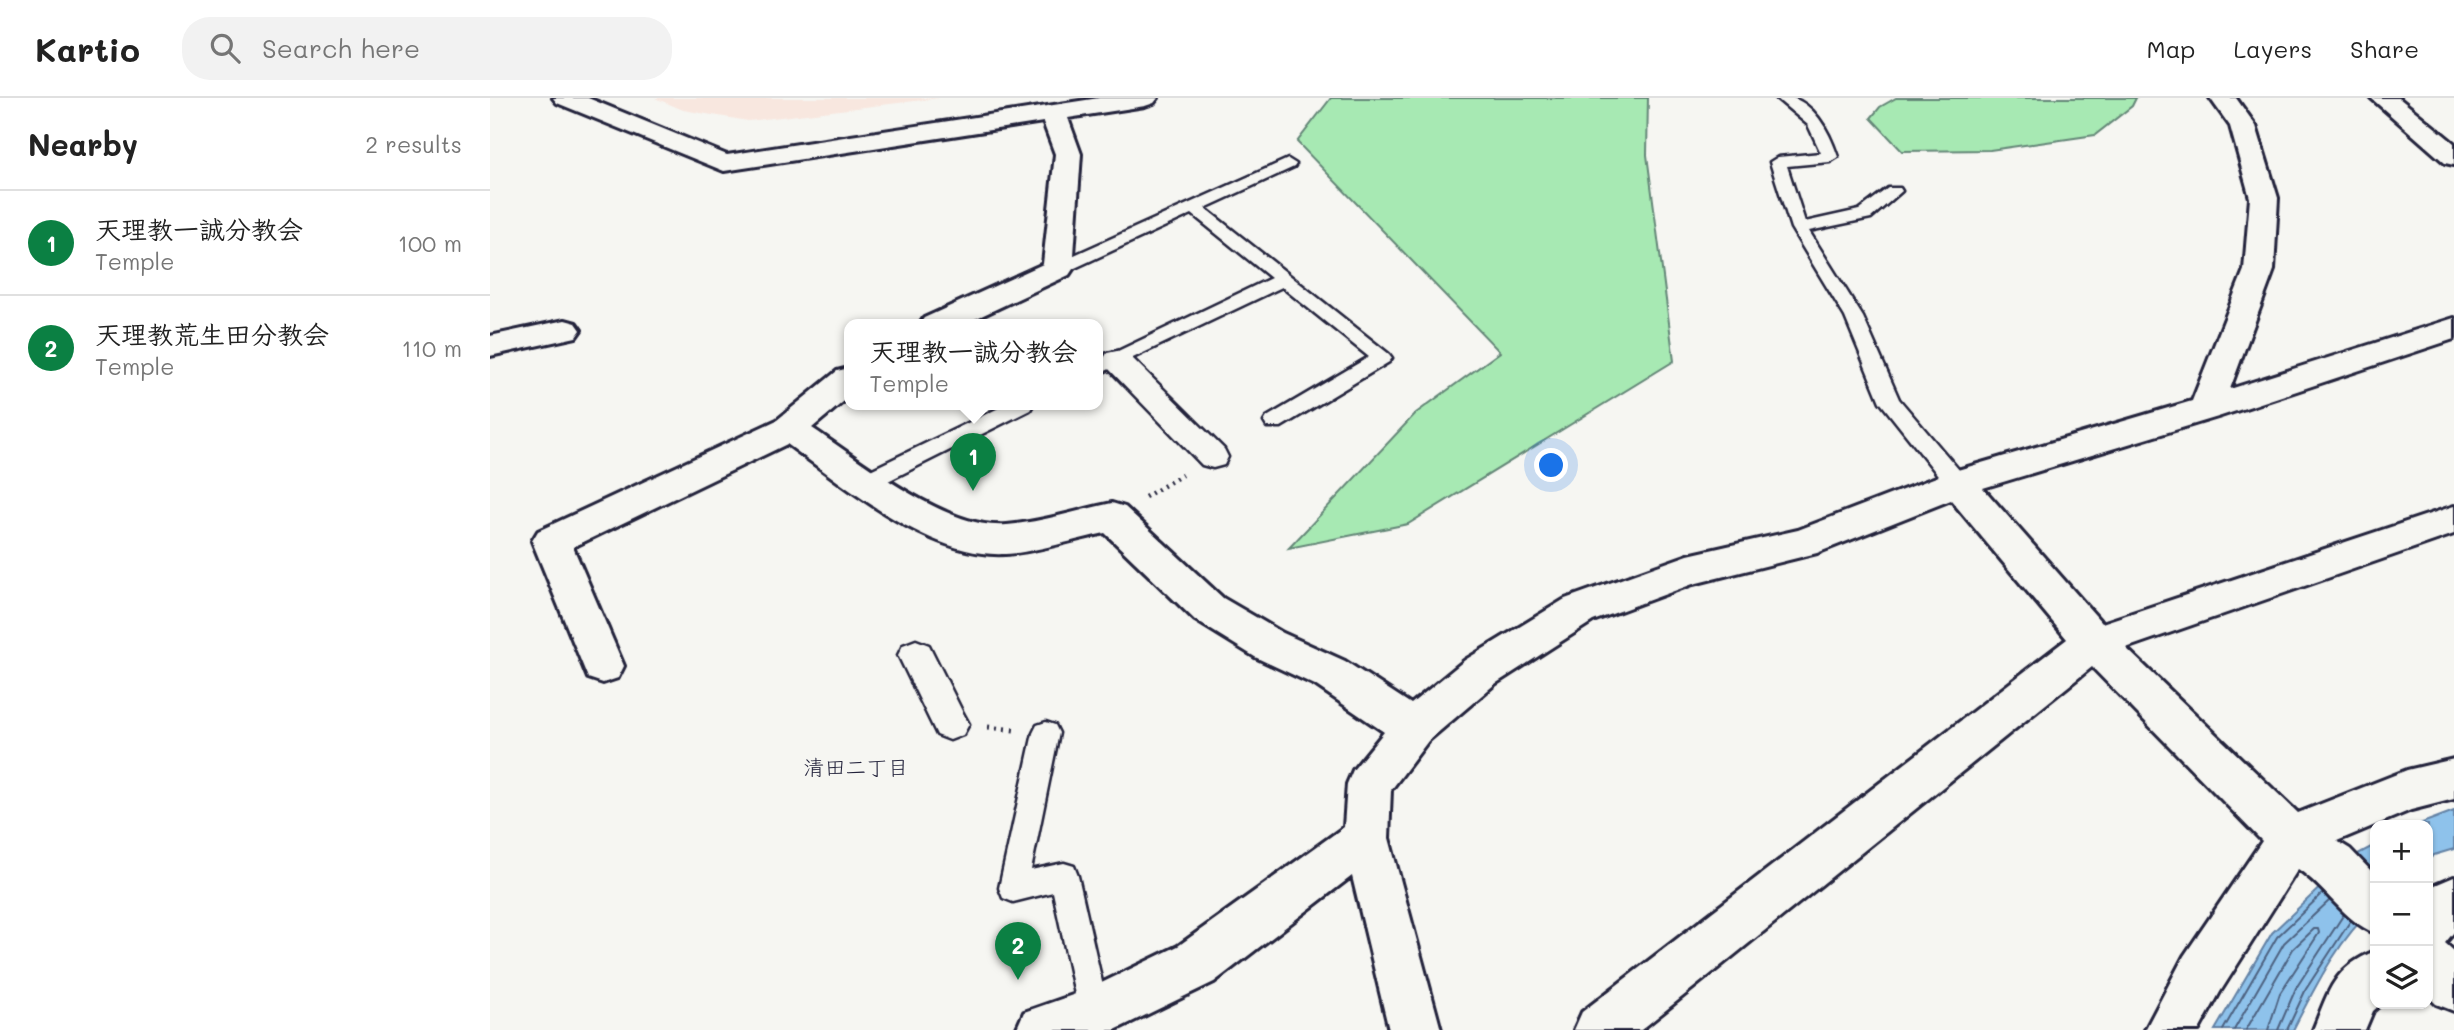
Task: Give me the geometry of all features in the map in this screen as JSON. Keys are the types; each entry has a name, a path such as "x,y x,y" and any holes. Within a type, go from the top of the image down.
{"street":[{"path":"566,98 724,163 1145,98"},
{"path":"2206,409 2259,270 2264,198 2243,125 2223,98"},
{"path":"2384,98 2454,158"},
{"path":"948,319 1058,269 1068,153 1053,113"},
{"path":"2418,127 2454,126"},
{"path":"1415,1030 1366,838 1370,784 1413,728 1479,672 1579,610 1688,570 1804,544 1957,483 2206,409 2454,328"},
{"path":"490,346 565,330"},
{"path":"1107,364 1213,457"},
{"path":"603,666 551,541 789,429 844,383"},
{"path":"789,429 901,505 963,536 1004,540 1112,517 1209,609 1269,645 1331,673 1413,728"},
{"path":"1957,483 2094,642 2291,838 2333,865 2370,904"},
{"path":"1600,1030 2094,642 2454,520"},
{"path":"916,655 950,724"},
{"path":"2171,1030 2202,974 2291,838 2406,790 2454,779"},
{"path":"1042,1030 1094,1013 1196,964 1366,838"},
{"path":"2433,920 2447,902 2454,900"},
{"path":"2433,966 2454,986"},
{"path":"2339,1030 2355,993 2370,980"}],"lane":[{"path":"1783,98 1802,111 1823,132 1830,157 1778,162 1799,228 1854,317 1891,402 1957,483"},
{"path":"1058,269 1288,164"},
{"path":"1799,228 1865,214 1894,191"},
{"path":"1194,207 1382,358 1274,422"},
{"path":"1107,364 1283,279"},
{"path":"866,482 1013,410"},
{"path":"1046,733 1013,888 1064,876 1094,1013"}],"path":[{"path":"950,724 1046,733"}],"shaded area":[{"path":"655,98 940,98 748,121 683,110"}],"green space":[{"path":"1331,98 1648,98 1647,155 1674,361 1408,524 1289,548 1416,413 1500,352 1297,142"},
{"path":"1896,98 2136,98 2132,106 2095,135 1990,150 1902,151 1871,118 1880,107"}],"water":[{"path":"2454,811 2454,849 2433,856 2433,820 2430,820"},
{"path":"2370,848 2370,912 2339,948 2293,1030 2215,1030 2272,933 2352,857"}],"place":[{"name":"天理教一誠分教会","path":"973,491"},
{"name":"天理教荒生田分教会","path":"1018,980"}],"district":[{"name":"清田二丁目","path":"856,766"}]}
